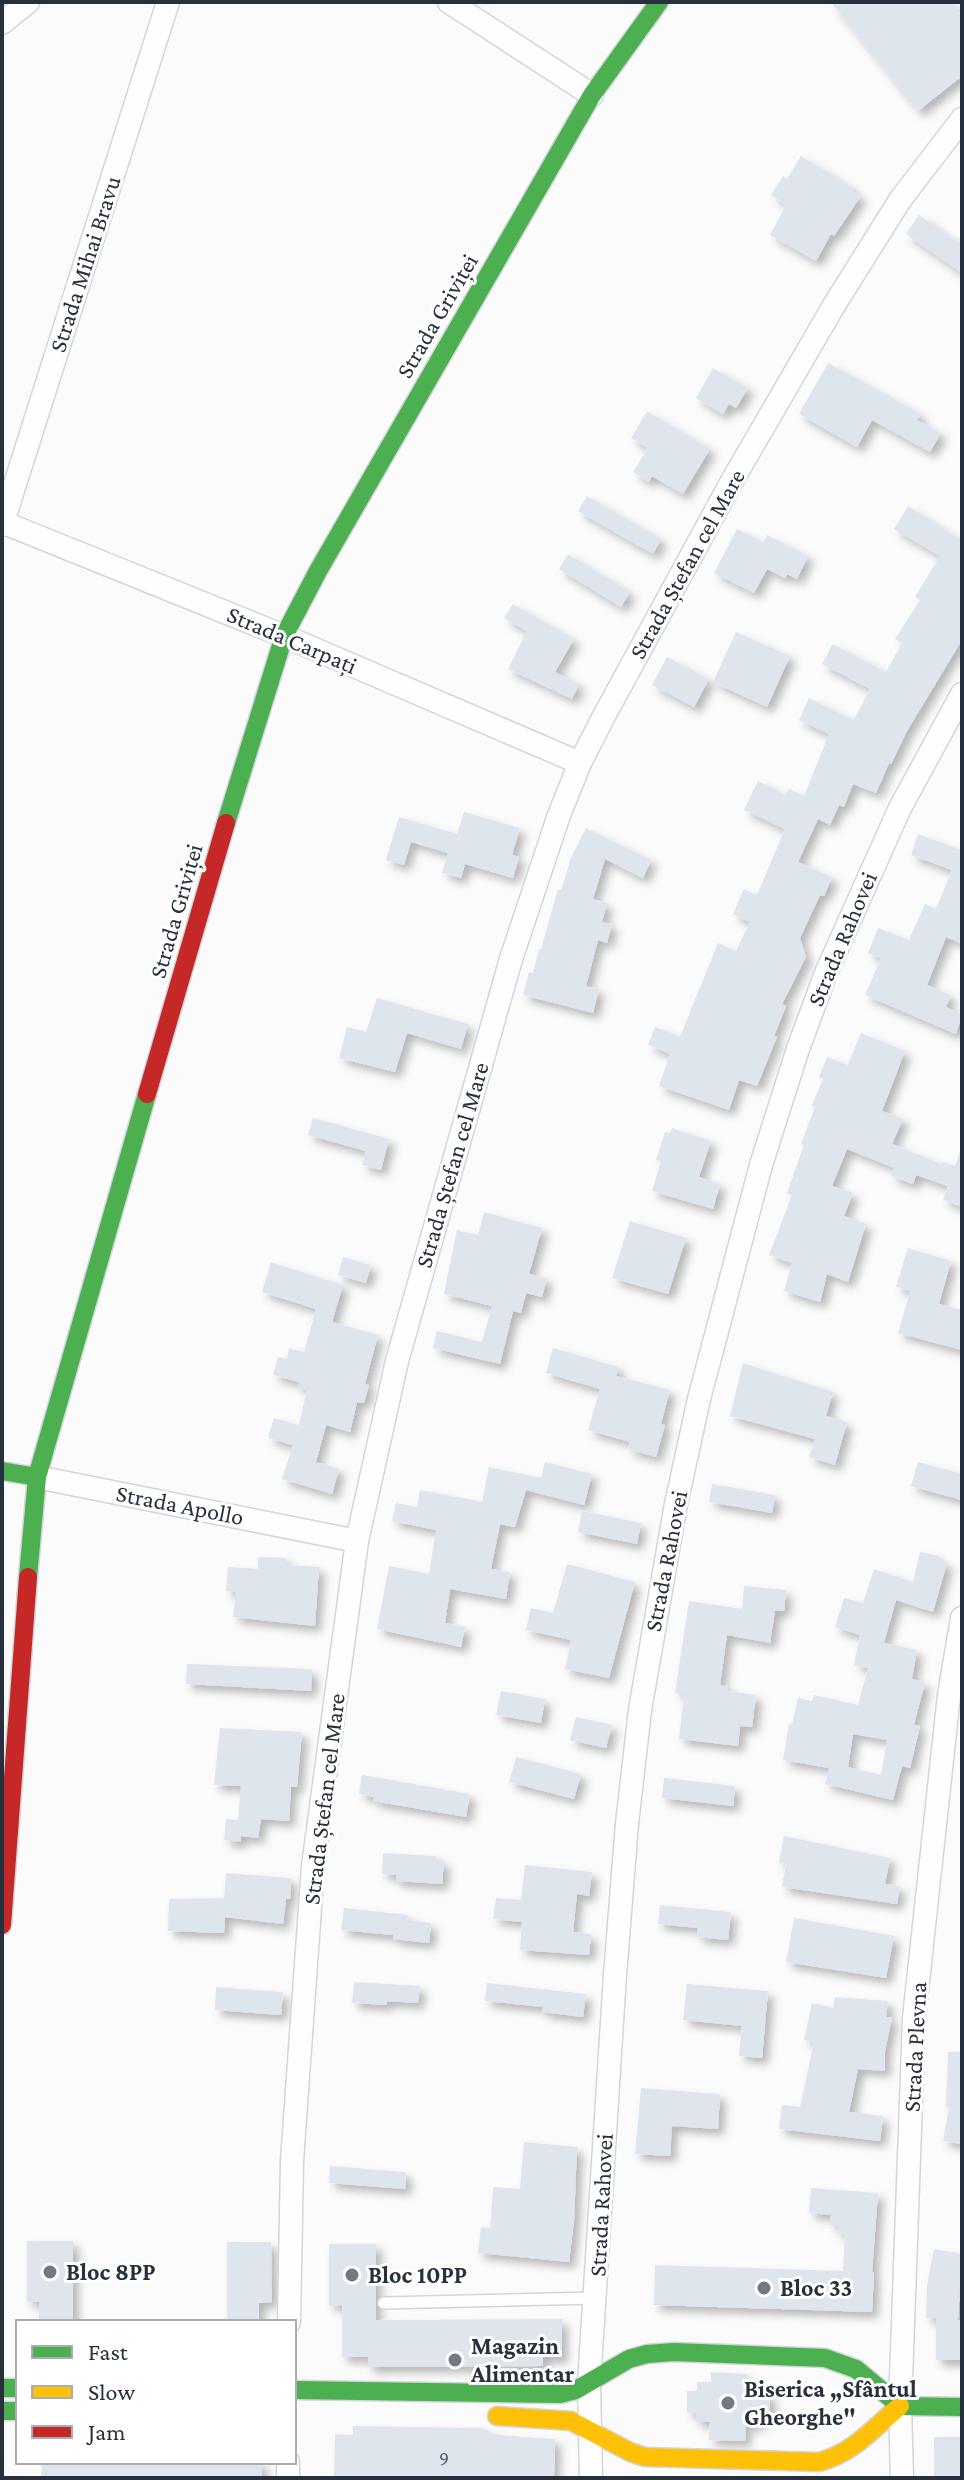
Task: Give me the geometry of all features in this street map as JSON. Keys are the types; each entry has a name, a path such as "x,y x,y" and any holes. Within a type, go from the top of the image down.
{"main road":[{"name":"Strada Griviței","path":"2,1925 37,1477 250,739 284,636 318,571 592,95 659,2"},
{"name":"Strada Apollo","path":"2,1471 37,1477"},
{"path":"296,2390 560,2394 589,2383 629,2359 661,2352 825,2358 856,2369 900,2406 962,2407"},
{"path":"473,2415 562,2419 645,2457 819,2462 848,2453 900,2406"}],"street":[{"path":"2,23 28,2"},
{"name":"Strada Mihai Bravu","path":"2,523 168,2"},
{"path":"449,2 592,95"},
{"name":"Strada Ștefan cel Mare","path":"289,2320 292,2161 313,1866 357,1541 397,1361 457,1143 539,872 580,763 732,481 833,307 900,200 962,119"},
{"name":"Strada Carpați","path":"2,523 284,636 580,763"},
{"name":"Strada Rahovei","path":"591,2478 589,2383 615,1975 633,1767 658,1596 699,1399 761,1165 803,1036 839,945 900,808 962,694"},
{"name":"Strada Apollo","path":"37,1477 357,1541"},
{"name":"Strada Plevna","path":"902,2478 900,2406 914,2018 949,1695 962,1618"}],"lane":[{"path":"384,2303 596,2298"}],"building":[{"path":"831,2 951,2 962,16 962,76 918,111"},
{"path":"801,156 861,196 834,236 831,234 816,261 770,235 786,205 771,195 783,176 787,179"},
{"path":"919,215 962,245 962,273 906,234"},
{"path":"828,363 921,414 917,420 941,433 930,452 872,420 857,447 799,414"},
{"path":"713,368 748,388 736,408 729,404 723,414 696,398"},
{"path":"647,411 710,449 683,494 652,476 649,482 633,472 648,448 631,438"},
{"path":"587,496 661,539 653,554 578,511"},
{"path":"908,506 962,541 962,640 889,763 876,793 853,784 844,807 839,805 830,825 818,819 798,862 832,877 800,938 806,957 782,1004 786,1006 774,1036 777,1037 757,1086 739,1080 729,1110 659,1086 670,1054 648,1045 655,1027 680,1037 718,943 736,951 750,922 733,914 744,889 757,895 785,829 744,810 758,781 786,795 789,789 804,796 829,734 799,720 809,698 854,720 870,689 822,664 833,644 886,672 902,643 895,639 920,600 915,597 940,556 894,529"},
{"path":"737,529 763,542 767,535 808,556 797,579 787,574 785,578 767,569 754,593 714,573"},
{"path":"568,554 630,592 621,607 559,569"},
{"path":"513,604 574,639 555,672 579,684 572,699 508,669 527,631 504,618"},
{"path":"736,632 790,656 767,707 713,682"},
{"path":"667,657 709,679 694,707 652,685"},
{"path":"464,812 520,828 512,855 519,857 513,878 465,864 461,878 442,873 448,853 411,842 404,865 386,860 399,817 457,834"},
{"path":"586,828 651,860 643,878 605,859 593,899 607,903 602,922 612,924 607,943 598,940 586,986 599,989 593,1013 523,995 529,972 533,973 541,949 558,889 561,890 571,858"},
{"path":"918,834 962,848 962,944 946,937 927,985 951,995 946,1007 962,1014 956,1034 865,995 881,958 868,953 878,928 909,940 925,904 936,909 952,870 911,855"},
{"path":"377,998 468,1024 461,1049 407,1033 395,1072 339,1058 347,1027 366,1032"},
{"path":"861,1033 905,1051 882,1111 903,1119 892,1144 955,1166 962,1153 962,1207 943,1200 948,1186 916,1175 913,1184 891,1176 894,1168 847,1149 832,1186 853,1193 844,1216 866,1224 848,1282 827,1274 820,1302 784,1291 792,1263 769,1255 792,1195 787,1193 804,1145 801,1144 815,1107 812,1105 823,1079 819,1077 827,1057 848,1065"},
{"path":"313,1118 389,1139 381,1170 362,1165 366,1151 308,1135"},
{"path":"672,1128 711,1141 699,1177 720,1184 713,1209 652,1191 661,1161 656,1160 665,1132 670,1133"},
{"path":"484,1212 542,1228 529,1274 547,1278 542,1297 526,1293 521,1313 513,1311 500,1364 433,1348 437,1331 482,1342 492,1306 444,1294 457,1230 478,1235"},
{"path":"630,1221 686,1238 668,1294 612,1278"},
{"path":"908,1248 951,1261 939,1304 962,1310 962,1350 898,1333 910,1291 896,1287"},
{"path":"343,1257 371,1265 366,1283 338,1275"},
{"path":"271,1262 343,1285 332,1322 378,1335 365,1384 369,1385 364,1403 357,1402 350,1432 326,1425 316,1462 339,1469 332,1494 282,1479 293,1445 268,1438 274,1418 299,1425 307,1390 298,1388 299,1382 273,1375 278,1357 287,1359 289,1348 304,1352 316,1309 262,1292"},
{"path":"553,1348 619,1367 616,1376 670,1390 656,1457 628,1449 630,1442 588,1430 600,1389 546,1373"},
{"path":"743,1363 833,1392 826,1416 847,1422 835,1465 809,1457 815,1439 730,1416"},
{"path":"545,1462 592,1474 584,1505 526,1490 515,1527 500,1524 491,1569 510,1572 506,1599 450,1589 445,1623 465,1627 461,1647 377,1629 389,1566 429,1574 436,1530 392,1521 396,1503 417,1507 420,1490 482,1502 489,1467 541,1478"},
{"path":"918,1462 962,1474 962,1500 911,1486"},
{"path":"712,1484 775,1495 772,1513 709,1502"},
{"path":"582,1511 641,1523 637,1544 578,1532"},
{"path":"920,1552 939,1556 938,1561 947,1563 933,1612 896,1600 884,1643 917,1650 912,1679 925,1682 914,1725 920,1726 910,1768 902,1766 893,1800 825,1784 829,1768 783,1760 789,1724 792,1724 798,1698 812,1701 814,1695 858,1705 868,1668 854,1665 860,1635 835,1627 844,1598 863,1603 874,1569 913,1582","holes":["853,1734 887,1740 881,1775 848,1767"]},
{"path":"258,1557 286,1558 286,1565 319,1567 315,1626 233,1617 236,1592 226,1591 228,1567 258,1569"},
{"path":"567,1564 635,1582 609,1678 565,1669 571,1640 526,1630 531,1608 553,1613"},
{"path":"744,1586 786,1590 784,1611 775,1611 770,1643 727,1635 720,1685 728,1686 727,1691 756,1695 752,1727 740,1726 738,1746 679,1739 684,1694 675,1693 689,1601 742,1609"},
{"path":"187,1664 312,1669 311,1691 186,1684"},
{"path":"501,1691 545,1699 541,1723 496,1715"},
{"path":"576,1717 612,1725 606,1748 570,1740"},
{"path":"220,1728 302,1732 297,1787 291,1787 289,1821 261,1819 258,1838 241,1836 241,1842 224,1840 226,1819 238,1820 241,1786 214,1785"},
{"path":"516,1757 581,1774 574,1799 509,1782"},
{"path":"362,1775 470,1794 466,1817 373,1801 374,1797 359,1794"},
{"path":"664,1778 735,1786 733,1806 662,1798"},
{"path":"784,1836 890,1858 885,1884 900,1886 897,1904 782,1887 786,1864 779,1863"},
{"path":"383,1853 436,1856 436,1861 444,1861 442,1884 396,1881 396,1875 382,1874"},
{"path":"525,1865 592,1872 589,1896 577,1894 573,1932 591,1934 589,1955 520,1950 522,1922 493,1919 496,1898 521,1900"},
{"path":"226,1873 291,1878 290,1899 286,1899 283,1924 225,1917 224,1933 168,1931 169,1899 224,1898"},
{"path":"660,1905 731,1912 728,1940 697,1937 698,1928 658,1924"},
{"path":"344,1908 408,1915 407,1920 431,1923 429,1943 393,1939 393,1935 341,1930"},
{"path":"794,1918 894,1936 886,1978 786,1962"},
{"path":"354,1982 420,1986 418,2003 352,2003"},
{"path":"487,1983 586,1994 583,2017 542,2012 543,2007 485,2001"},
{"path":"687,1984 768,1991 762,2058 739,2056 742,2026 683,2020"},
{"path":"216,1987 283,1992 281,2015 215,2010"},
{"path":"835,1997 888,2001 886,2017 892,2018 885,2051 885,2071 858,2069 849,2112 883,2116 880,2141 779,2129 782,2105 800,2107 814,2042 804,2040 812,2003 833,2008"},
{"path":"948,2052 962,2052 962,2144 943,2141 949,2107 946,2107"},
{"path":"641,2088 720,2094 718,2129 672,2126 670,2156 635,2154"},
{"path":"524,2142 577,2147 569,2262 478,2253 481,2227 490,2228 493,2187 520,2189"},
{"path":"330,2166 406,2172 405,2189 329,2183"},
{"name":"Bloc 33","path":"811,2188 878,2193 872,2312 654,2305 655,2265 843,2271 845,2235 838,2234 838,2226 830,2225 831,2215 809,2213"},
{"path":"27,2241 73,2241 73,2320 39,2320 39,2302 27,2302"},
{"path":"227,2242 271,2242 272,2302 259,2303 259,2320 227,2320"},
{"name":"Bloc 10PP","path":"329,2244 376,2244 376,2320 562,2319 562,2357 543,2357 543,2366 368,2367 368,2357 342,2357 342,2305 329,2306"},
{"path":"934,2249 962,2254 958,2320 962,2320 962,2360 936,2360 936,2318 926,2318 927,2285"},
{"name":"Biserica „Sfântul Gheorghe\"","path":"711,2372 747,2374 747,2383 761,2384 761,2393 770,2394 770,2415 760,2415 760,2424 746,2424 745,2441 709,2440 710,2422 696,2422 696,2413 687,2412 687,2391 697,2391 697,2382 711,2382"},
{"path":"353,2426 483,2428 496,2435 555,2439 554,2478 334,2478 335,2434 353,2435"},
{"path":"934,2437 962,2437 962,2478 934,2478"},
{"path":"42,2464 262,2464 262,2478 41,2478"}],"traffic: fast":[{"path":"226,823 284,636 318,571 592,95 659,2"},
{"path":"28,1577 37,1477 147,1094"},
{"path":"2,1471 37,1477"},
{"path":"296,2390 560,2394 576,2390 629,2359 674,2352 825,2358 856,2369 900,2406 962,2407"},
{"path":"2,2388 16,2388"},
{"path":"2,2411 16,2411"}],"traffic: slow":[{"path":"497,2416 571,2421 645,2457 819,2462 843,2453 900,2406"}],"traffic: jam":[{"path":"147,1094 226,823"},
{"path":"2,1925 28,1577"}],"place":[{"name":"Bloc 8PP","path":"50,2272"},
{"name":"Bloc 10PP","path":"352,2275"},
{"name":"Bloc 33","path":"764,2288"},
{"name":"Magazin Alimentar","path":"455,2360"},
{"name":"Biserica „Sfântul Gheorghe\"","path":"728,2403"}]}
